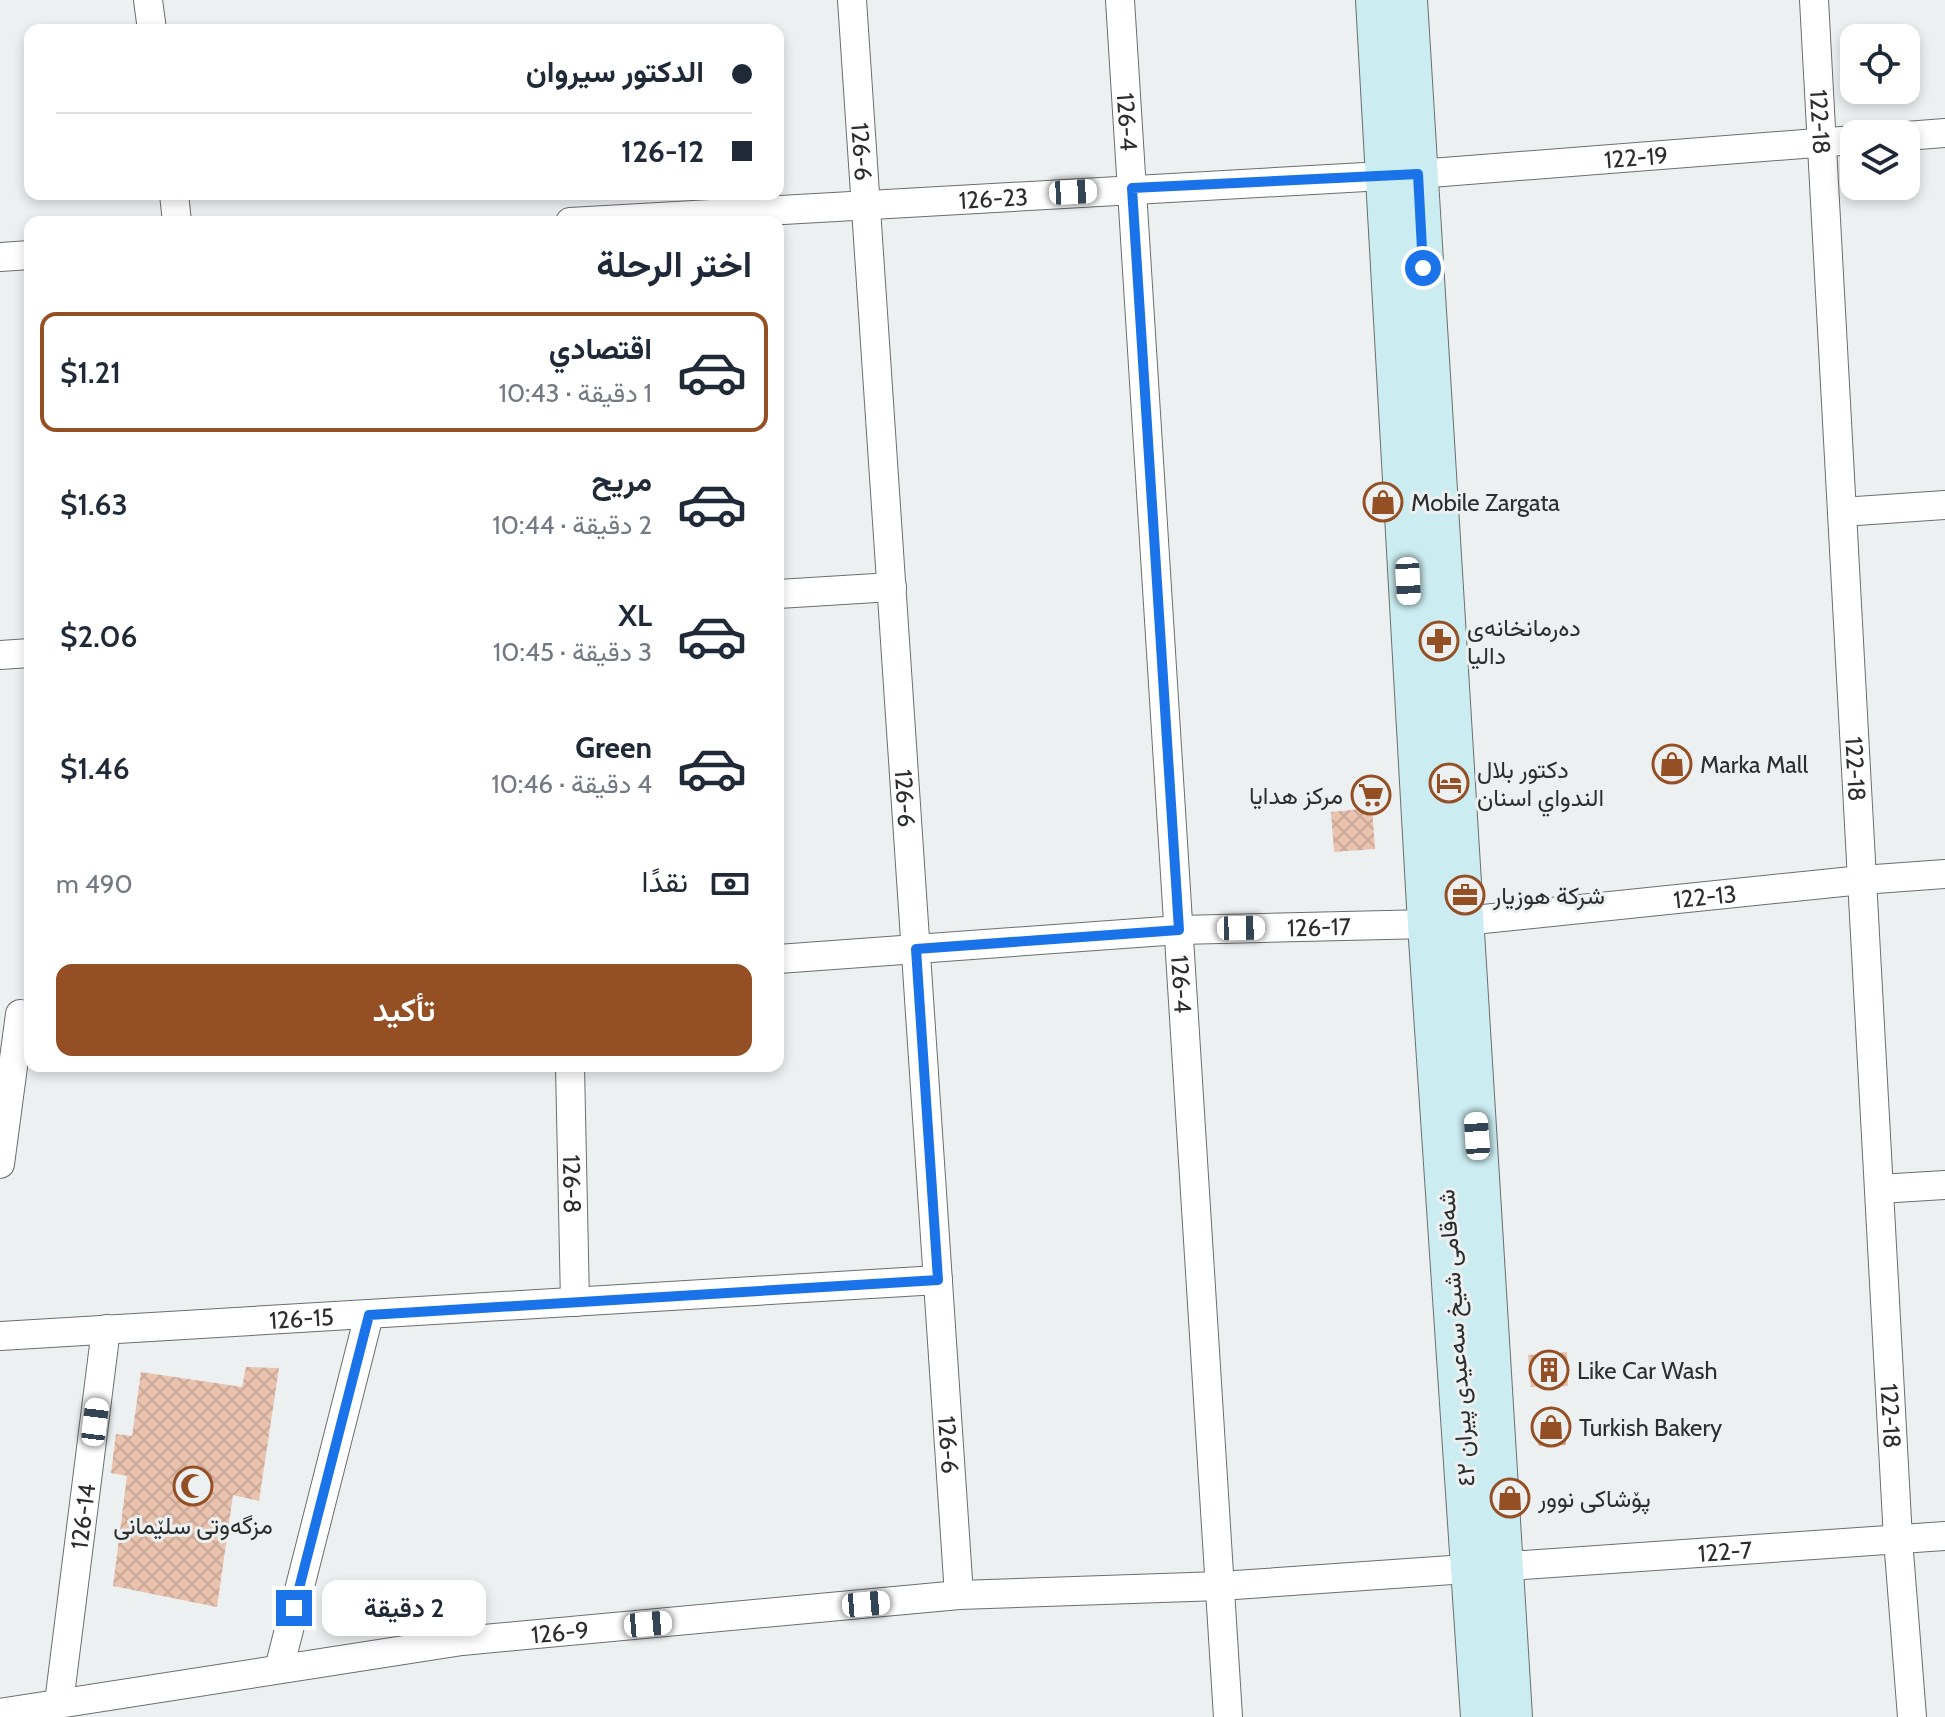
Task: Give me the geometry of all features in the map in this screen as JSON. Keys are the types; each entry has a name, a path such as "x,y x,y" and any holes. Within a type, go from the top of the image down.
{"main road":[{"name":"شەقامی شیخ سەعیدی پیران ٤٢","path":"1376,0 1402,175"},
{"name":"شەقامی شیخ سەعیدی پیران ٤٢","path":"1407,0 1402,175 1446,922 1487,1568 1512,1717"},
{"name":"شەقامی شیخ سەعیدی پیران ٤٢","path":"1481,1717 1487,1568"}],"street":[{"path":"148,0 151,24"},
{"name":"126-6","path":"852,0 959,1595"},
{"name":"126-4","path":"1120,0 1228,1717"},
{"name":"122-18","path":"1814,0 1898,1539 1912,1717"},
{"path":"1920,135 1945,133"},
{"name":"122-19","path":"1402,175 1840,141"},
{"name":"126-23","path":"669,216 1402,175"},
{"path":"0,257 24,255"},
{"path":"1842,512 1945,505"},
{"path":"784,594 892,587"},
{"path":"0,655 24,653"},
{"name":"122-13","path":"1446,922 1945,874"},
{"name":"126-17","path":"784,959 1179,930 1446,922"},
{"path":"0,1164 17,1014"},
{"name":"126-8","path":"570,1072 575,1302"},
{"path":"1879,1189 1945,1185"},
{"name":"126-15","path":"0,1336 938,1280"},
{"path":"279,1669 369,1315"},
{"name":"126-14","path":"59,1703 106,1329"},
{"name":"122-7","path":"1220,1586 1945,1536"},
{"name":"126-9","path":"0,1713 462,1641 959,1595 1220,1586"}],"building":[{"path":"1372,808 1375,849 1334,852 1331,812"},
{"name":"Like Car Wash","path":"1567,1352 1568,1386 1531,1387 1528,1355"},
{"name":"مزگەوتی سلێمانی","path":"246,1367 279,1368 259,1501 233,1495 217,1607 113,1586 127,1476 111,1473 116,1434 132,1436 141,1372 242,1387"},
{"name":"Turkish Bakery","path":"1565,1417 1566,1445 1538,1446 1537,1420"}],"place":[{"name":"Mobile Zargata","path":"1383,502"},
{"name":"دەرمانخانەی دالیا","path":"1439,641"},
{"name":"Marka Mall","path":"1672,764"},
{"name":"دكتور بلال الندواي اسنان","path":"1449,783"},
{"name":"مركز هدايا","path":"1371,795"},
{"name":"شرکة هوزیار","path":"1465,895"},
{"name":"Like Car Wash","path":"1549,1370"},
{"name":"Turkish Bakery","path":"1551,1427"},
{"name":"مزگەوتی سلێمانی","path":"193,1486"},
{"name":"پۆشاکی نوور","path":"1510,1498"}],"route":[{"path":"294,1608 369,1315 938,1280 916,949 1179,930 1132,188 1418,174 1423,268"}]}
